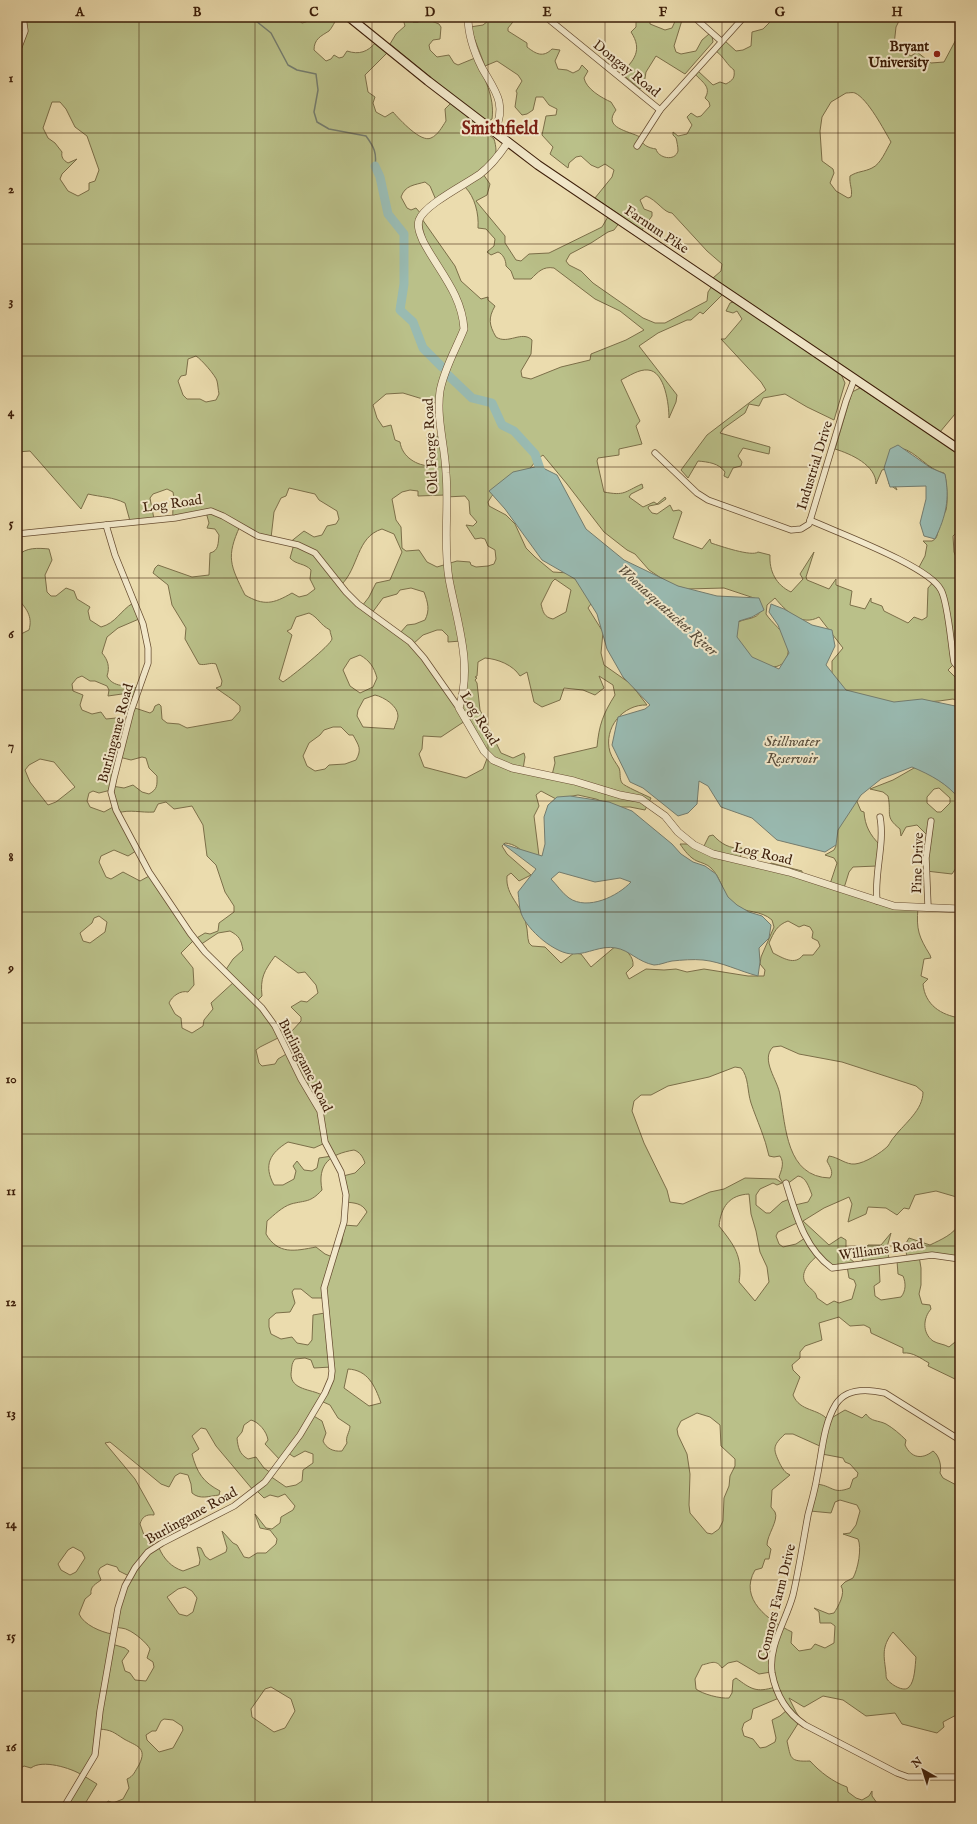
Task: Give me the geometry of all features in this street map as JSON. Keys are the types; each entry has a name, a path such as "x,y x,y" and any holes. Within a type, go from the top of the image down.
{"main road":[{"name":"Farnum Pike","path":"349,17 428,81 544,169 664,249 854,380 960,450"}],"street":[{"path":"17,52 25,31 23,17"},
{"path":"468,17 470,36 475,53 495,87 500,104 499,121 495,131"},
{"name":"Dongay Road","path":"546,17 554,19 660,110 649,123 637,146"},
{"path":"694,17 721,41"},
{"path":"660,110 744,17"},
{"name":"Old Forge Road","path":"460,708 465,692 464,666 462,639 449,578 446,525 447,474 439,403 444,376 464,329 464,321 455,294 419,233 418,223 421,216 433,205 489,166 498,157 508,142"},
{"name":"Industrial Drive","path":"655,453 697,493 708,500 791,530 801,529 809,524 846,401 854,380"},
{"name":"Log Road","path":"17,534 175,518 211,511 224,516 258,536 298,546 315,553 346,592 358,604 410,642 424,658 460,708 484,752 493,760 512,768 574,781 620,795 641,799 665,816 678,832 694,845 713,854 789,872 894,906 928,906 960,909"},
{"path":"810,520 899,560 923,572 934,580 942,590 954,662 960,670"},
{"name":"Burlingame Road","path":"64,1807 95,1755 100,1711 118,1608 121,1595 135,1568 148,1552 162,1542 234,1506 265,1482 275,1471 300,1435 331,1379 324,1288 344,1222 346,1195 341,1172 325,1142 320,1111 301,1079 275,1026 262,1008 205,952 190,933 149,872 116,810 111,792 131,711 148,663 148,648 143,624 114,555 106,525"},
{"path":"877,901 877,867 882,828 880,818"},
{"name":"Pine Drive","path":"928,906 926,858 931,821"},
{"name":"Williams Road","path":"786,1183 802,1229 810,1245 822,1261 832,1268 932,1255 960,1259"},
{"name":"Connors Farm Drive","path":"960,1440 885,1393 862,1390 848,1393 836,1403 823,1444 792,1596 771,1658 772,1673 777,1693 793,1717 805,1725 897,1773 908,1777 960,1777"}],"green space":[{"path":"17,17 294,17 302,23 306,22 312,17 338,17 329,31 317,40 314,50 326,61 331,59 334,55 339,58 343,57 347,51 355,53 363,52 376,42 388,52 365,75 368,92 375,97 373,103 376,112 385,117 393,112 416,134 427,139 438,133 446,121 445,109 451,103 494,139 496,151 488,164 451,191 436,200 430,186 425,182 408,188 401,197 407,208 411,210 416,208 422,215 422,219 455,266 461,281 481,299 488,297 488,300 495,306 491,314 490,322 496,337 505,339 524,336 532,340 531,354 521,371 522,377 531,379 561,367 590,360 591,354 626,340 644,330 620,311 595,299 554,268 544,269 538,272 531,279 514,279 511,271 506,266 505,259 501,254 498,252 491,255 487,252 494,246 495,239 486,229 478,228 476,206 465,187 483,174 490,184 487,195 476,201 505,236 505,243 516,260 521,261 529,254 549,253 602,227 609,215 620,222 614,230 570,254 566,261 569,265 581,271 593,283 643,318 655,323 665,323 707,301 708,292 712,286 723,294 703,314 700,312 691,320 687,320 658,333 639,346 677,395 676,402 669,418 665,390 662,382 654,372 645,370 634,373 621,380 640,421 636,426 642,444 619,449 619,455 598,458 597,461 604,492 616,494 621,493 642,484 643,488 631,494 629,497 643,507 654,502 657,504 665,497 666,499 659,504 649,506 648,508 652,513 657,514 670,505 673,511 679,510 682,512 673,538 702,549 710,539 711,543 736,550 749,553 758,552 770,555 774,577 781,586 791,592 803,579 800,574 814,552 806,577 807,580 829,589 836,579 836,585 852,591 850,605 865,609 871,598 871,602 882,606 884,611 908,623 914,617 922,620 927,617 928,588 934,581 918,569 925,556 927,545 923,541 932,541 936,538 940,521 946,510 946,480 944,473 933,468 907,450 901,448 892,479 897,490 889,484 886,469 882,470 876,484 872,471 862,461 835,449 852,392 860,388 960,454 960,529 953,536 954,552 960,567 960,663 954,664 948,670 960,682 960,702 953,699 878,705 832,684 832,661 843,648 819,617 812,620 800,619 784,608 775,598 767,605 766,614 786,637 788,655 782,664 777,666 771,667 757,662 737,643 735,624 742,620 757,616 761,610 757,599 724,588 687,589 670,584 649,570 635,554 627,550 604,532 543,455 522,475 500,488 491,496 488,502 489,506 506,515 515,524 526,548 535,557 553,572 569,573 574,575 593,601 588,608 603,632 601,653 604,665 631,684 647,705 638,706 623,713 612,726 609,734 610,752 619,768 622,783 651,798 645,810 630,807 616,807 596,799 578,795 556,799 541,791 536,795 539,806 534,816 539,856 527,855 512,844 505,843 502,846 507,854 531,875 519,881 511,873 507,876 507,883 511,895 524,918 527,927 529,943 532,946 545,947 561,963 574,953 581,954 591,967 617,945 631,956 633,966 626,973 629,979 646,969 676,969 687,972 704,969 748,976 764,976 765,970 760,964 761,957 774,927 772,920 758,913 744,910 735,906 728,898 715,872 711,868 692,858 680,844 692,844 703,848 709,836 713,835 726,845 734,848 742,848 740,860 770,866 771,863 802,871 802,875 830,884 837,863 834,858 825,855 834,850 836,846 835,840 838,827 855,797 861,811 864,812 866,822 873,838 880,845 877,866 853,867 849,872 844,888 874,899 918,908 917,922 919,933 931,958 924,959 921,976 928,979 923,984 924,991 927,998 935,1008 953,1017 960,1018 960,1198 936,1191 915,1195 909,1209 904,1208 897,1215 886,1208 868,1207 866,1214 848,1222 852,1204 849,1197 824,1208 803,1221 829,1245 841,1237 846,1240 846,1255 856,1264 861,1264 868,1245 881,1245 891,1233 887,1247 889,1259 879,1262 880,1282 874,1286 875,1296 881,1300 901,1297 904,1292 905,1281 903,1276 898,1274 897,1261 907,1257 905,1245 909,1238 930,1245 951,1234 960,1223 960,1259 919,1256 921,1285 919,1294 922,1304 930,1305 931,1309 925,1321 925,1330 929,1338 949,1347 955,1342 960,1344 960,1385 955,1379 928,1366 929,1363 919,1357 910,1353 903,1353 903,1348 871,1333 870,1328 864,1325 850,1326 839,1317 819,1323 822,1340 805,1346 800,1352 800,1358 792,1365 793,1370 800,1377 793,1395 800,1404 819,1413 828,1420 845,1410 862,1418 866,1414 872,1420 886,1424 906,1440 905,1445 910,1453 917,1456 925,1456 933,1451 940,1461 940,1473 943,1478 960,1487 960,1713 943,1722 944,1727 937,1733 902,1724 895,1713 866,1716 843,1700 823,1696 804,1707 789,1698 804,1724 799,1722 787,1741 792,1758 798,1761 810,1761 827,1776 847,1787 848,1792 856,1798 862,1800 869,1796 872,1791 872,1796 877,1803 873,1807 104,1807 108,1801 113,1803 123,1799 129,1788 127,1779 139,1765 142,1754 139,1748 112,1732 99,1729 97,1746 82,1775 64,1767 42,1764 31,1768 24,1766 19,1769 17,1776 17,633 21,634 29,630 30,625 28,612 17,598 18,556 24,551 28,550 37,548 49,549 52,560 45,575 47,592 51,596 56,596 66,588 74,591 77,599 90,607 88,611 90,620 101,627 114,620 133,603 139,619 118,628 107,637 102,653 108,664 107,676 113,683 138,688 134,697 122,694 108,696 109,690 107,686 95,681 90,681 82,676 77,678 72,684 73,691 83,695 80,705 82,710 92,714 101,712 106,719 116,718 126,722 132,707 150,713 153,711 155,706 159,704 161,706 162,719 167,723 179,724 187,728 232,720 240,711 240,706 216,688 221,686 222,681 216,664 199,664 185,639 186,628 172,605 168,585 153,573 158,565 192,577 209,575 210,553 217,549 219,535 215,529 207,528 209,523 206,512 173,517 173,492 167,489 153,494 150,498 154,519 130,521 125,503 111,498 88,494 81,509 30,451 17,452","holes":["52,102 60,102 66,109 75,127 87,136 99,170 95,181 89,183 89,190 78,196 68,191 60,179 62,174 77,159 68,163 63,158 62,152 55,143 48,138 43,128","196,356 216,379 219,394 216,400 206,402 200,399 187,399 183,395 178,381 181,376 186,375 188,359","403,393 439,404 442,436 427,437 431,466 426,466 411,460 407,456 401,447 400,442 395,440 391,425 383,427 377,418 373,405 386,394","289,488 315,494 319,500 337,511 339,519 336,524 327,526 322,535 314,537 304,531 289,543 294,544 290,558 311,570 310,579 315,589 307,595 299,597 292,593 279,600 268,602 258,601 245,595 233,568 231,554 240,526 271,538 274,512 281,498 286,496","410,490 418,491 418,496 465,496 469,501 470,514 477,522 473,526 466,525 475,539 485,539 488,546 495,550 496,559 494,564 488,566 476,567 471,565 470,562 457,561 437,567 427,562 419,550 406,551 402,548 401,527 396,520 392,499 402,492","382,529 394,534 402,552 390,580 376,583 369,597 362,606 341,585 351,570 362,546 374,533","555,579 571,590 566,612 553,619 548,617 543,612 541,604","411,588 424,592 428,606 428,613 425,620 407,625 400,633 372,613 383,598 397,594 400,590","309,613 323,626 330,630 332,639 318,654 283,682 279,679 292,635 287,631 291,629 296,617","437,630 442,630 448,636 448,642 461,641 464,690 458,706 413,644 423,635","360,655 369,662 373,667 377,678 373,687 360,693 350,686 343,670 350,659","485,658 505,663 520,676 527,672 534,702 542,707 560,700 564,688 583,690 595,695 604,688 599,676 613,685 615,695 602,720 597,747 554,757 555,763 552,775 523,769 525,757 524,753 513,758 501,753 480,710 477,683 475,680 477,678 475,677 477,676 478,662","375,695 379,696 390,702 396,709 398,719 394,729 363,727 357,716 358,710 364,699","465,721 488,756 483,769 466,778 424,767 419,754 422,749 423,736 441,737","333,727 341,727 349,735 353,735 359,748 359,753 356,760 345,764 329,765 325,769 315,771 307,766 303,756 309,743 324,730","119,757 131,760 142,757 146,758 149,768 157,776 156,786 149,794 142,792 133,785 124,788 112,786","40,759 54,762 75,787 56,802 48,805 30,782 25,770 29,765","111,790 113,807 104,812 90,807 87,801 89,793 93,791 99,793","166,802 174,809 192,806 203,825 207,856 216,865 225,892 234,906 234,912 219,923 218,931 210,934 205,933 195,939 200,945 218,933 230,931 239,938 243,950 233,959 225,971 235,981 211,1003 213,1009 204,1020 203,1026 192,1033 182,1028 181,1018 175,1014 169,1003 174,996 182,992 188,992 194,985 193,968 181,953 194,940 151,875 140,881 123,872 111,879 106,877 99,862 101,856 114,850 128,856 136,851 118,813 127,811 154,812 158,804","99,916 107,922 105,932 90,943 83,941 80,933 92,923 94,918","788,921 799,927 804,925 810,927 813,932 812,938 818,941 820,946 813,955 803,955 796,960 789,960 773,953 769,943 778,927","275,956 298,973 305,972 316,985 318,993 307,1002 301,1001 291,1007 301,1017 301,1021 292,1031 281,1036 257,1001 262,996 262,979","280,1037 288,1053 278,1059 275,1064 262,1066 259,1063 256,1050","781,1046 799,1054 842,1062 916,1086 923,1092 922,1099 913,1116 888,1146 873,1157 868,1160 852,1164 829,1156 827,1161 832,1172 830,1178 815,1175 804,1169 796,1160 787,1135 779,1089 768,1058 769,1052 773,1047","735,1067 741,1068 747,1080 751,1103 769,1156 780,1156 782,1161 779,1177 783,1183 787,1184 798,1176 803,1178 812,1195 808,1202 795,1205 792,1198 782,1202 770,1213 766,1213 756,1205 756,1195 760,1189 773,1183 777,1185 782,1183 776,1179 745,1178 724,1189 710,1192 683,1204 670,1202 667,1190 644,1143 632,1111 634,1101 641,1095 651,1095 668,1086 709,1077","288,1142 314,1148 325,1143 332,1156 319,1158 317,1168 312,1171 304,1170 297,1161 293,1166 296,1171 294,1179 283,1185 274,1185 269,1171 269,1166 273,1155","354,1150 360,1153 365,1163 355,1173 343,1176 345,1202 360,1205 367,1212 357,1226 344,1225 342,1242 335,1258 325,1254 316,1247 301,1250 288,1250 282,1248 271,1241 266,1234 267,1221 278,1211 288,1205 308,1200 322,1190 321,1181 324,1167 327,1162 338,1154","749,1194 751,1214 760,1252 767,1267 769,1282 755,1301 739,1282 740,1265 736,1251 719,1226 727,1203 736,1197","799,1222 805,1238 796,1244 783,1247 779,1244 776,1236 778,1232","817,1256 832,1268 847,1266 849,1278 854,1280 856,1285 852,1299 839,1303 834,1301 827,1305 817,1298 815,1293 805,1282 805,1270","294,1289 301,1289 312,1298 325,1298 325,1313 313,1315 312,1340 308,1345 297,1343 292,1337 281,1339 271,1334 269,1319 276,1313 290,1312 295,1303 292,1292","305,1358 311,1360 314,1368 331,1367 330,1380 322,1395 302,1388 294,1383 291,1374 295,1359","348,1369 361,1372 370,1380 381,1403 369,1406 344,1388","321,1401 330,1405 338,1418 350,1426 347,1443 342,1451 330,1449 323,1441 326,1433 322,1421 312,1415","697,1413 710,1417 720,1425 721,1446 735,1459 735,1466 730,1476 729,1486 724,1498 723,1521 719,1529 712,1534 707,1533 690,1513 690,1474 687,1454 678,1435 677,1429 681,1421","251,1420 260,1425 268,1440 265,1444 281,1461 288,1453 294,1457 305,1451 313,1454 313,1463 303,1470 302,1481 296,1485 286,1487 270,1476 271,1473 264,1468 256,1457 248,1459 245,1457 241,1453 237,1438 242,1432 244,1425","201,1428 206,1429 216,1446 253,1490 256,1490 264,1498 270,1495 278,1497 285,1494 295,1506 293,1510 281,1517 280,1523 272,1529 266,1528 255,1514 260,1528 270,1530 277,1539 276,1544 266,1553 257,1553 249,1558 244,1557 237,1545 233,1543 222,1531 227,1548 226,1552 210,1560 205,1556 201,1548 197,1547 200,1560 199,1565 183,1571 171,1565 163,1556 159,1548 156,1548 144,1535 140,1524 145,1516 154,1515 154,1513 135,1479 105,1443 110,1442 161,1484 169,1487 175,1476 180,1473 188,1475 192,1493 195,1495 205,1497 219,1495 220,1491 209,1484 196,1467 192,1454 199,1449 192,1436","785,1434 793,1434 822,1447 822,1454 843,1458 845,1462 850,1464 858,1473 857,1477 853,1479 850,1488 844,1490 836,1490 815,1484 810,1511 831,1513 835,1502 840,1500 857,1505 860,1511 856,1525 850,1533 843,1534 858,1539 859,1543 859,1558 853,1578 841,1586 843,1592 842,1596 834,1613 829,1614 814,1608 819,1612 820,1623 831,1623 835,1626 834,1643 825,1648 815,1644 811,1649 799,1651 791,1643 792,1632 774,1622 758,1608 750,1590 751,1581 755,1570 762,1568 765,1559 769,1559 771,1549 767,1545 776,1515 771,1507 772,1490 790,1475 783,1469 775,1451 776,1445","73,1547 82,1552 85,1558 76,1572 70,1575 61,1570 58,1564 68,1550","107,1564 117,1567 119,1571 131,1577 118,1608 115,1627 134,1633 144,1641 150,1649 147,1658 153,1662 154,1667 146,1681 135,1680 130,1673 125,1671 122,1661 129,1651 125,1648 112,1644 112,1634 103,1632 89,1625 81,1618 79,1614 85,1599 91,1594 92,1587 101,1580 98,1572 100,1568","185,1587 192,1591 197,1598 193,1612 187,1616 179,1614 167,1597 178,1589","893,1632 916,1657 912,1681 907,1689 897,1687 887,1679 884,1652 889,1637","737,1661 759,1674 771,1672 775,1687 758,1690 746,1685 736,1678 733,1680 732,1693 729,1698 717,1697 699,1691 696,1689 695,1679 702,1665 718,1663 722,1668 728,1663","271,1687 291,1699 295,1711 285,1728 274,1732 252,1717 251,1709 265,1689","779,1698 787,1710 772,1720 776,1738 775,1742 766,1747 760,1748 753,1739 744,1736 742,1729 744,1723 751,1719 753,1709","164,1719 173,1720 182,1726 183,1730 173,1748 159,1752 147,1740 146,1735 152,1731 156,1731 161,1721"]},
{"path":"399,17 410,17 413,22 418,22 424,18 439,24 441,27 440,39 433,40 429,45 430,50 437,57 449,55 454,63 458,65 475,58 490,95 492,103 492,119 487,122 483,120 390,44 396,34 405,26 403,19"},
{"path":"490,17 496,19 500,17 517,17 508,28 508,31 527,43 527,47 540,54 549,52 552,49 560,50 555,61 558,69 567,70 573,73 579,70 582,65 588,71 584,78 588,86 599,96 611,102 616,110 612,121 615,125 624,131 640,137 644,144 648,147 656,149 660,155 667,158 674,157 678,151 676,138 673,135 673,132 678,136 687,134 692,125 687,117 691,113 697,117 701,116 710,106 709,102 705,98 707,88 695,74 698,71 713,85 720,82 726,84 734,77 734,70 716,51 725,41 736,51 743,50 751,46 752,32 763,29 775,17 901,17 896,27 894,45 911,56 917,52 931,63 944,62 960,32 960,408 940,432 713,278 721,271 722,264 707,251 672,213 666,211 654,200 646,196 640,200 644,209 652,212 652,216 642,230 595,198 612,177 614,170 605,164 598,168 591,165 581,156 576,157 569,163 568,168 550,154 553,147 542,135 546,116 556,115 557,109 549,105 543,97 536,97 533,110 527,114 522,115 515,107 516,91 522,81 518,75 497,61 485,66 470,27 483,25","holes":["846,93 855,93 860,96 875,115 891,142 881,160 875,166 850,176 851,197 848,198 836,191 830,183 834,173 833,169 822,161 820,131 822,117 831,102"]},
{"path":"636,17 650,18 650,24 665,30 672,28 677,17 683,17 674,46 676,52 681,54 696,51 702,40 709,34 712,36 713,42 685,74 656,56 646,72 644,84 640,89 621,73 633,60 637,50 635,38 631,32 636,27"},
{"path":"737,302 841,374 845,383 834,420 785,394 763,398 759,406 749,404 745,413 724,428 720,433 770,447 769,454 743,448 738,456 742,462 741,466 733,468 728,478 724,476 725,472 720,467 698,461 688,478 681,470 707,435 766,390 761,382 721,339 725,339 742,319 737,311 733,313 726,311 730,303"},
{"path":"920,767 960,795 960,867 956,868 952,874 926,871 927,835 917,825 906,827 901,836 900,829 890,818 888,796 883,792 870,789 893,780 914,768","holes":["939,788 950,798 950,803 941,812 937,812 927,803 927,797 934,789"]},
{"path":"84,1776 97,1784 86,1802 87,1807 72,1807 67,1803"}],"water":[{"path":"898,445 931,468 945,474 947,491 946,507 942,523 935,539 924,536 920,523 926,499 926,486 890,487 884,468 890,449"},
{"name":"Stillwater Reservoir","path":"539,466 557,475 586,529 624,560 678,586 717,596 759,598 764,610 752,617 739,621 737,637 752,657 779,669 789,653 778,625 769,612 771,604 784,609 812,625 832,630 835,646 826,665 846,690 894,702 922,699 960,707 960,800 939,780 912,767 881,779 861,795 838,830 836,845 825,852 777,840 752,818 721,807 708,786 699,781 697,804 688,813 678,816 643,788 630,782 612,745 618,717 645,709 650,705 623,677 607,649 597,614 575,579 542,560 505,509 489,491 513,472"},
{"path":"570,796 609,802 632,811 672,844 681,854 693,862 705,866 716,874 728,897 737,905 749,912 762,916 771,925 769,938 759,948 760,962 758,976 703,960 672,961 654,965 621,949 610,947 579,954 567,953 551,946 536,934 524,920 520,911 518,892 536,869 503,844 542,856 545,844 544,817 548,805 557,797","holes":["559,872 595,882 620,878 631,882 611,897 585,903 577,902 569,898 551,879"]}],"waterway":[{"path":"251,17 271,33 288,65 297,70 316,74 318,90 314,112 317,122 329,129 366,136 374,150 376,157 375,166"},
{"name":"Woonasquatucket River","path":"375,166 380,177 388,214 404,234 404,284 400,310 413,322 423,348 442,367"},
{"name":"Woonasquatucket River","path":"448,375 472,398 492,403 502,425 514,431 535,454 543,478"}],"place":[{"name":"Bryant University","path":"937,54"}],"district":[{"name":"Smithfield","path":"500,128"}]}
